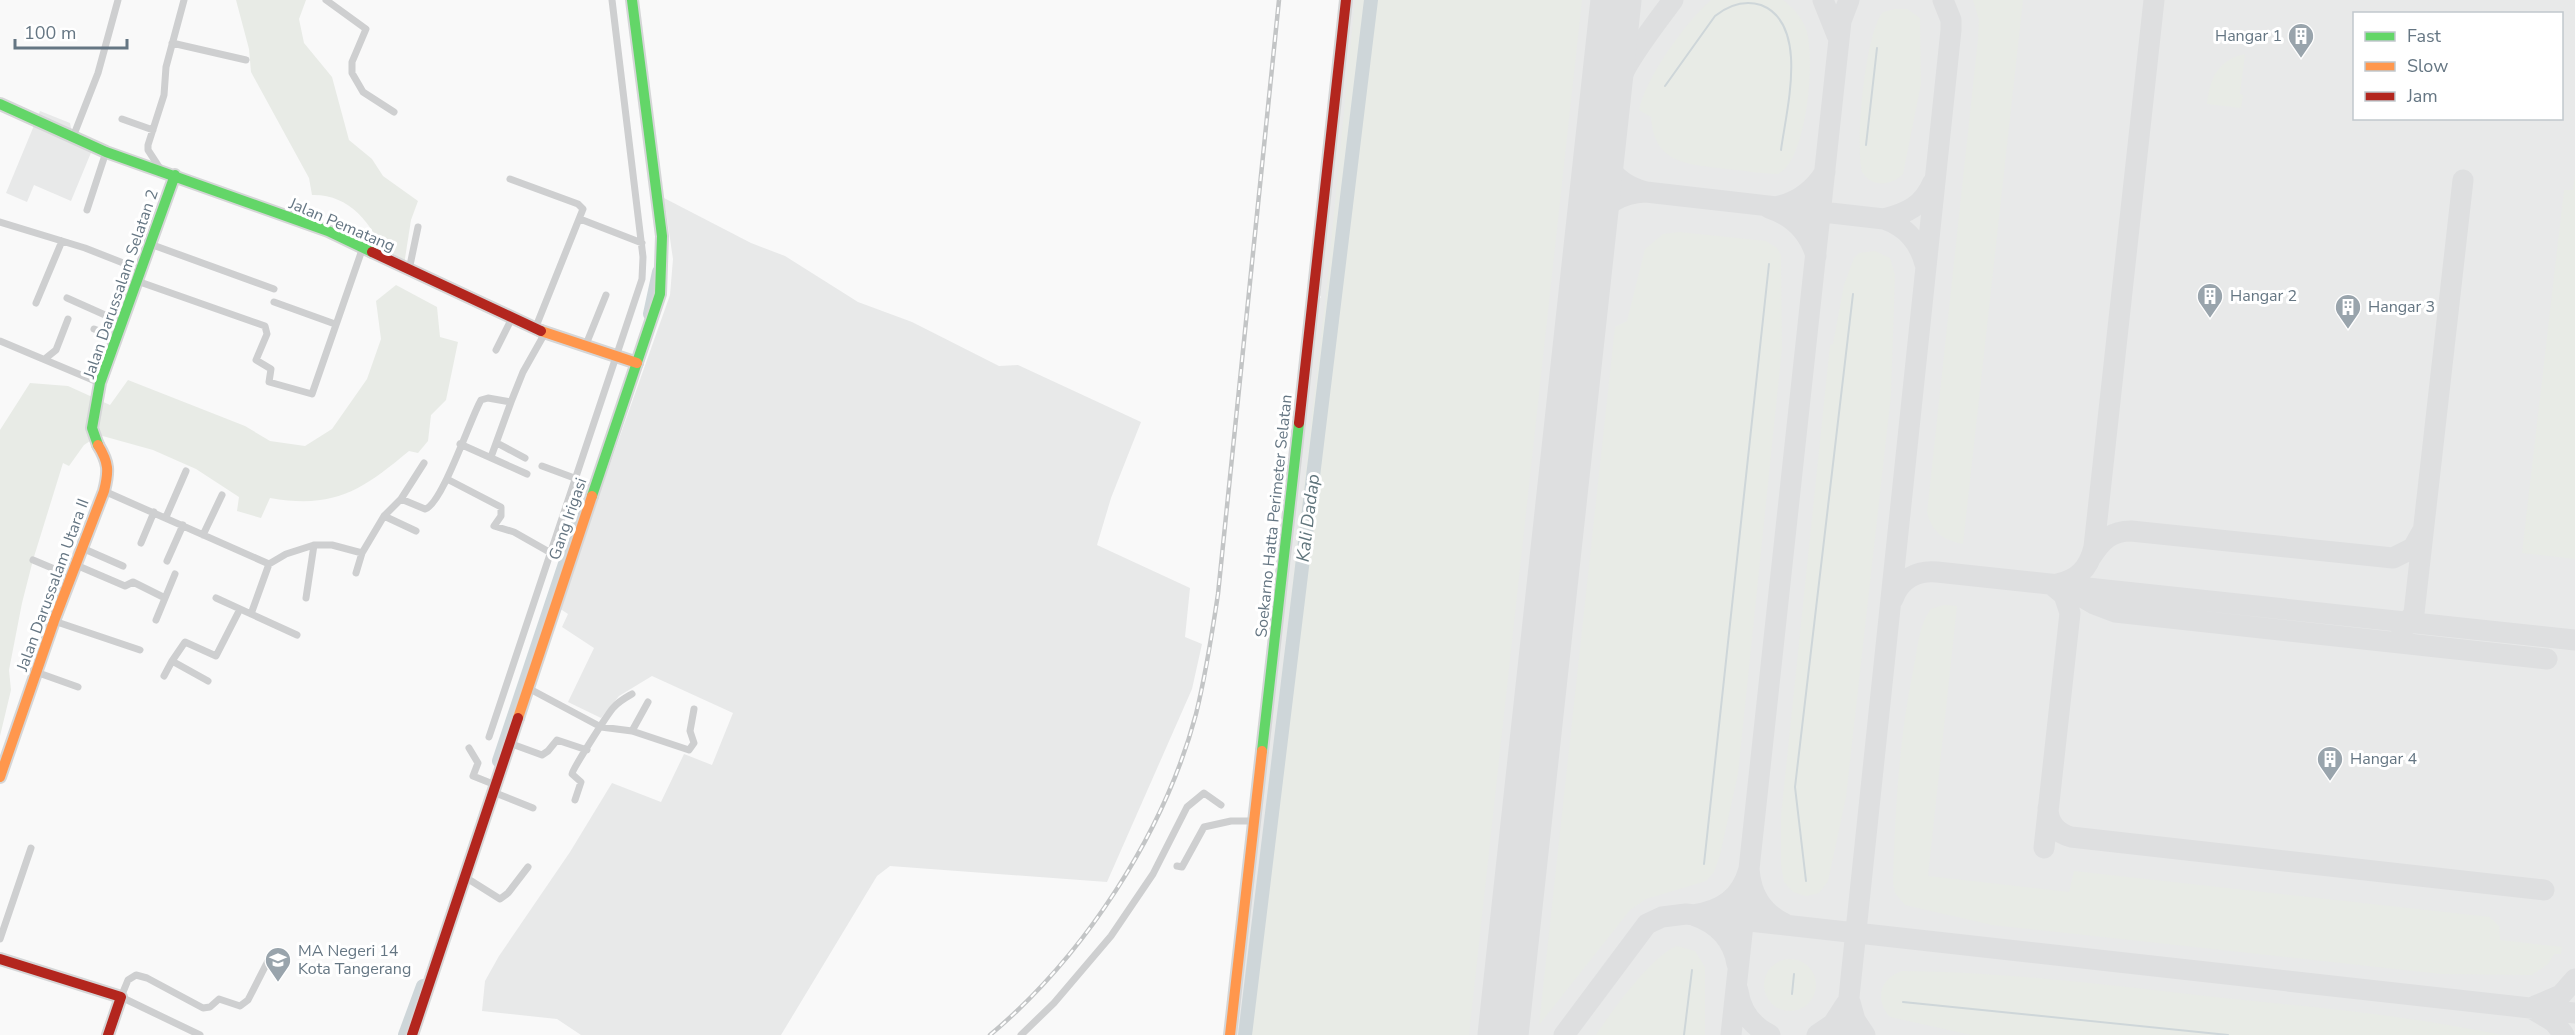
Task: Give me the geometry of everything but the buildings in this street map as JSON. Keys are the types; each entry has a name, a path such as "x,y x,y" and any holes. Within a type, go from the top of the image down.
{"street":[{"path":"73,137 98,73 118,0"},
{"path":"161,170 148,150 164,95 166,67 184,0"},
{"path":"326,0 366,29 352,62 352,73 363,93 394,112"},
{"path":"489,737 620,356 642,279 642,243 612,0"},
{"name":"Gang Irigasi","path":"412,1035 465,877 491,785 510,743 660,294 663,260 656,185 632,0"},
{"name":"Soekarno Hatta Perimeter Selatan","path":"1230,1035 1346,0"},
{"path":"172,43 246,60"},
{"name":"Jalan Pematang","path":"0,104 106,152 315,226 362,250 540,331 636,362"},
{"path":"122,119 153,129"},
{"path":"87,210 106,152"},
{"name":"Jalan Darussalam Selatan 2","path":"98,404 100,383 175,175"},
{"path":"491,457 540,331 556,272 583,209 580,205 510,179"},
{"path":"580,219 642,243"},
{"path":"1,223 62,241 139,276 266,326 267,334 256,360 271,369 269,382 310,394 313,393 362,250"},
{"path":"409,270 418,227"},
{"path":"36,303 62,241"},
{"path":"150,244 274,289"},
{"path":"585,346 606,295"},
{"path":"67,298 123,323"},
{"path":"274,302 335,324"},
{"path":"496,350 512,318"},
{"path":"46,358 56,350 68,319"},
{"path":"94,329 117,339"},
{"path":"0,341 46,358 100,383"},
{"path":"401,499 429,508 447,479 460,444 481,400 488,398 511,402"},
{"name":"Jalan Darussalam Utara II","path":"0,777 110,470 93,436 92,428 98,404"},
{"path":"497,443 525,458"},
{"path":"460,444 527,474"},
{"path":"357,573 362,553 384,516 401,499 424,463"},
{"path":"542,466 577,479"},
{"path":"166,517 186,471"},
{"path":"447,479 501,507 501,516 494,526 514,532 551,554"},
{"path":"104,491 269,564"},
{"path":"203,535 222,495"},
{"path":"141,543 154,512"},
{"path":"384,516 416,531"},
{"path":"167,561 183,525"},
{"path":"250,614 269,564 286,554 314,545 332,545 362,553"},
{"path":"306,598 314,545"},
{"path":"82,548 123,566"},
{"path":"33,560 71,576"},
{"path":"76,565 125,586 133,582 165,598"},
{"path":"156,620 176,574"},
{"path":"216,598 297,635"},
{"path":"164,676 185,642 216,656 240,609"},
{"path":"54,621 140,650"},
{"path":"172,661 208,681"},
{"path":"36,672 78,687"},
{"path":"528,688 601,727 632,731 689,750 694,743 690,731 694,709"},
{"path":"575,801 581,782 572,774 572,770 612,709 621,699 632,694"},
{"path":"632,731 648,702"},
{"path":"510,743 542,754 557,740 587,750"},
{"path":"470,748 478,763 473,776 533,808"},
{"path":"1021,1035 1054,1003 1111,936 1153,874 1189,804 1204,793 1221,805"},
{"path":"1177,866 1182,867 1204,827 1230,821 1254,821"},
{"path":"0,939 31,849"},
{"path":"465,877 500,898 508,893 528,867"},
{"path":"108,1035 128,980 136,975 203,1008 210,1007 219,999 242,1006 248,1000 270,957"},
{"path":"0,959 121,997 200,1035"}],"shaded area":[{"path":"236,0 306,0 299,19 304,43 332,77 349,140 372,159 383,176 418,201 411,220 404,265 385,256 366,222 348,205 337,199 312,195 309,178 251,72 249,49"},
{"path":"1350,0 2575,0 2575,1035 1234,1035 1317,302 1321,297 1318,293"},
{"path":"1355,0 1582,0 1469,1035 1240,1035 1326,294"},
{"path":"1711,0 1783,0 1797,13 1806,29 1810,62 1807,107 1796,150 1788,165 1778,174 1698,165 1675,159 1658,144 1653,133 1651,117 1639,110 1650,82 1668,51 1690,22"},
{"path":"1973,0 2023,0 1963,544 1944,538 1932,526 1927,513 1978,39 1979,20"},
{"path":"1907,9 1920,18 1921,84 1903,174 1893,181 1882,184 1871,181 1862,172 1861,115 1871,42 1883,12"},
{"path":"2245,54 2240,94 2243,95 2241,108 2207,104 2210,86 2217,72 2228,61"},
{"path":"40,111 70,123 72,132 95,143 71,201 34,185 27,202 6,193"},
{"path":"2575,173 2575,559 2522,553 2564,190 2573,190"},
{"path":"664,198 751,243 785,256 858,302 912,322 999,366 1018,365 1141,422 1111,498 1097,545 1190,588 1185,637 1202,644 1192,689 1107,882 890,866 877,876 781,1035 581,1035 557,1019 482,1011 485,981 499,956 570,852 612,783 661,802 684,754 712,765 733,713 652,676 619,696 601,718 568,702 594,648 562,627 568,614 559,608 670,295 673,259"},
{"path":"1679,232 1766,241 1777,248 1781,255 1782,348 1738,774 1714,872 1706,881 1646,899 1630,910 1539,1025 1615,327 1627,321 1645,249 1663,234"},
{"path":"1875,251 1890,258 1895,275 1891,395 1846,797 1828,881 1819,893 1806,896 1793,892 1784,882 1781,865 1781,816 1830,345 1833,344 1844,285 1854,258 1859,253"},
{"path":"396,285 437,307 440,337 458,342 446,400 431,415 428,441 418,453 409,451 361,486 329,499 292,501 270,498 261,518 237,511 239,497 196,469 153,450 99,435 84,445 69,466 63,463 22,603 9,670 11,690 0,736 0,430 30,383 68,386 110,405 128,380 245,426 270,441 305,446 332,429 367,379 381,339 376,301"},
{"path":"1944,605 1957,606 1928,876 2069,892 2074,871 2490,917 2499,926 2500,940 2562,947 2561,954 2554,954 2548,964 2532,975 2441,974 1992,925 1905,905 1895,893 1893,882 1901,747 1921,629 1931,609"},
{"path":"1677,946 1695,951 1705,967 1705,1035 1596,1035 1644,972 1667,951"},
{"path":"1790,959 1804,963 1812,971 1816,985 1812,999 1804,1007 1790,1011 1776,1007 1768,999 1764,985 1768,971 1776,963"},
{"path":"1902,971 1980,974 2097,984 2359,1012 2502,1035 1971,1035 1890,1017 1882,1004 1882,990 1889,979"}],"waterway":[{"name":"Kali Dadap","path":"1245,1035 1371,0"},
{"path":"1665,86 1715,16 1737,4 1761,5 1776,15 1786,30 1790,49 1790,92 1781,150"},
{"path":"1866,145 1877,48"},
{"path":"1704,864 1769,264"},
{"path":"650,314 659,272"},
{"path":"1806,881 1795,787 1853,294"},
{"path":"499,761 590,489"},
{"path":"1684,1035 1692,970"},
{"path":"1792,994 1794,974"},
{"path":"405,1035 423,986"},
{"path":"1903,1002 2228,1035"}],"taxiway":[{"path":"1602,133 1614,93 1629,62 1673,0"},
{"path":"1823,0 1837,35"},
{"path":"1731,1035 1841,21 1849,0"},
{"path":"1845,1035 1951,30 1951,20 1943,0"},
{"path":"2057,584 2082,572 2094,547 2154,0"},
{"path":"1599,152 1618,178 1646,192 1884,219 1899,226 1910,236 1919,248 1925,264"},
{"path":"1816,256 1813,247 1799,226 1793,220 1769,208 1801,197 1825,172"},
{"path":"2402,631 2414,613 2463,180"},
{"path":"1884,219 1900,214 1919,203 1933,182"},
{"path":"1591,225 1601,211 1614,201 1621,197 1645,192"},
{"path":"2091,557 2099,546 2112,535 2131,531 2393,558 2413,548 2422,532"},
{"path":"1893,599 1900,586 1910,577 1916,574 1937,572 2575,640"},
{"path":"2044,848 2070,613 2064,595 2052,585"},
{"path":"2068,589 2094,604 2115,612 2547,659"},
{"path":"2048,808 2054,827 2071,837 2544,890"},
{"path":"1737,964 1732,947 1722,933 1702,918 1693,915 1713,910 1729,901 1741,888 1749,869 1752,886 1759,901 1770,914 1785,924"},
{"path":"1564,1035 1647,924 1662,917 1686,914 2575,1013"},
{"path":"2535,1006 2561,995 2575,979"},
{"path":"1738,991 1748,1017 1770,1035"},
{"path":"1850,1002 1855,1020 1865,1035"},
{"path":"1817,1035 1833,1024 1846,1004"},
{"path":"2534,1010 2554,1022 2564,1035"}],"runway":[{"path":"1503,1035 1616,0"}],"railway":[{"path":"990,1035 1025,1003 1057,968 1116,890 1164,804 1182,759 1196,714 1218,594 1279,0"}],"traffic: fast":[{"path":"592,496 660,294 662,236 632,0"},
{"path":"0,104 106,152 328,231 372,252"},
{"path":"98,445 92,428 100,383 175,175"},
{"path":"1262,751 1299,423"}],"traffic: slow":[{"path":"541,331 637,363"},
{"path":"0,777 54,621 104,491 107,467 98,445"},
{"path":"518,718 592,496"},
{"path":"1230,1035 1262,751"}],"traffic: jam":[{"path":"1299,423 1346,0"},
{"path":"372,252 541,331"},
{"path":"412,1035 518,718"},
{"path":"0,959 121,997 108,1035"}],"place":[{"name":"Hangar 1","path":"2301,59"},
{"name":"Hangar 2","path":"2210,319"},
{"name":"Hangar 3","path":"2348,330"},
{"name":"Hangar 4","path":"2330,782"},
{"name":"MA Negeri 14 Kota Tangerang","path":"278,983"}]}
